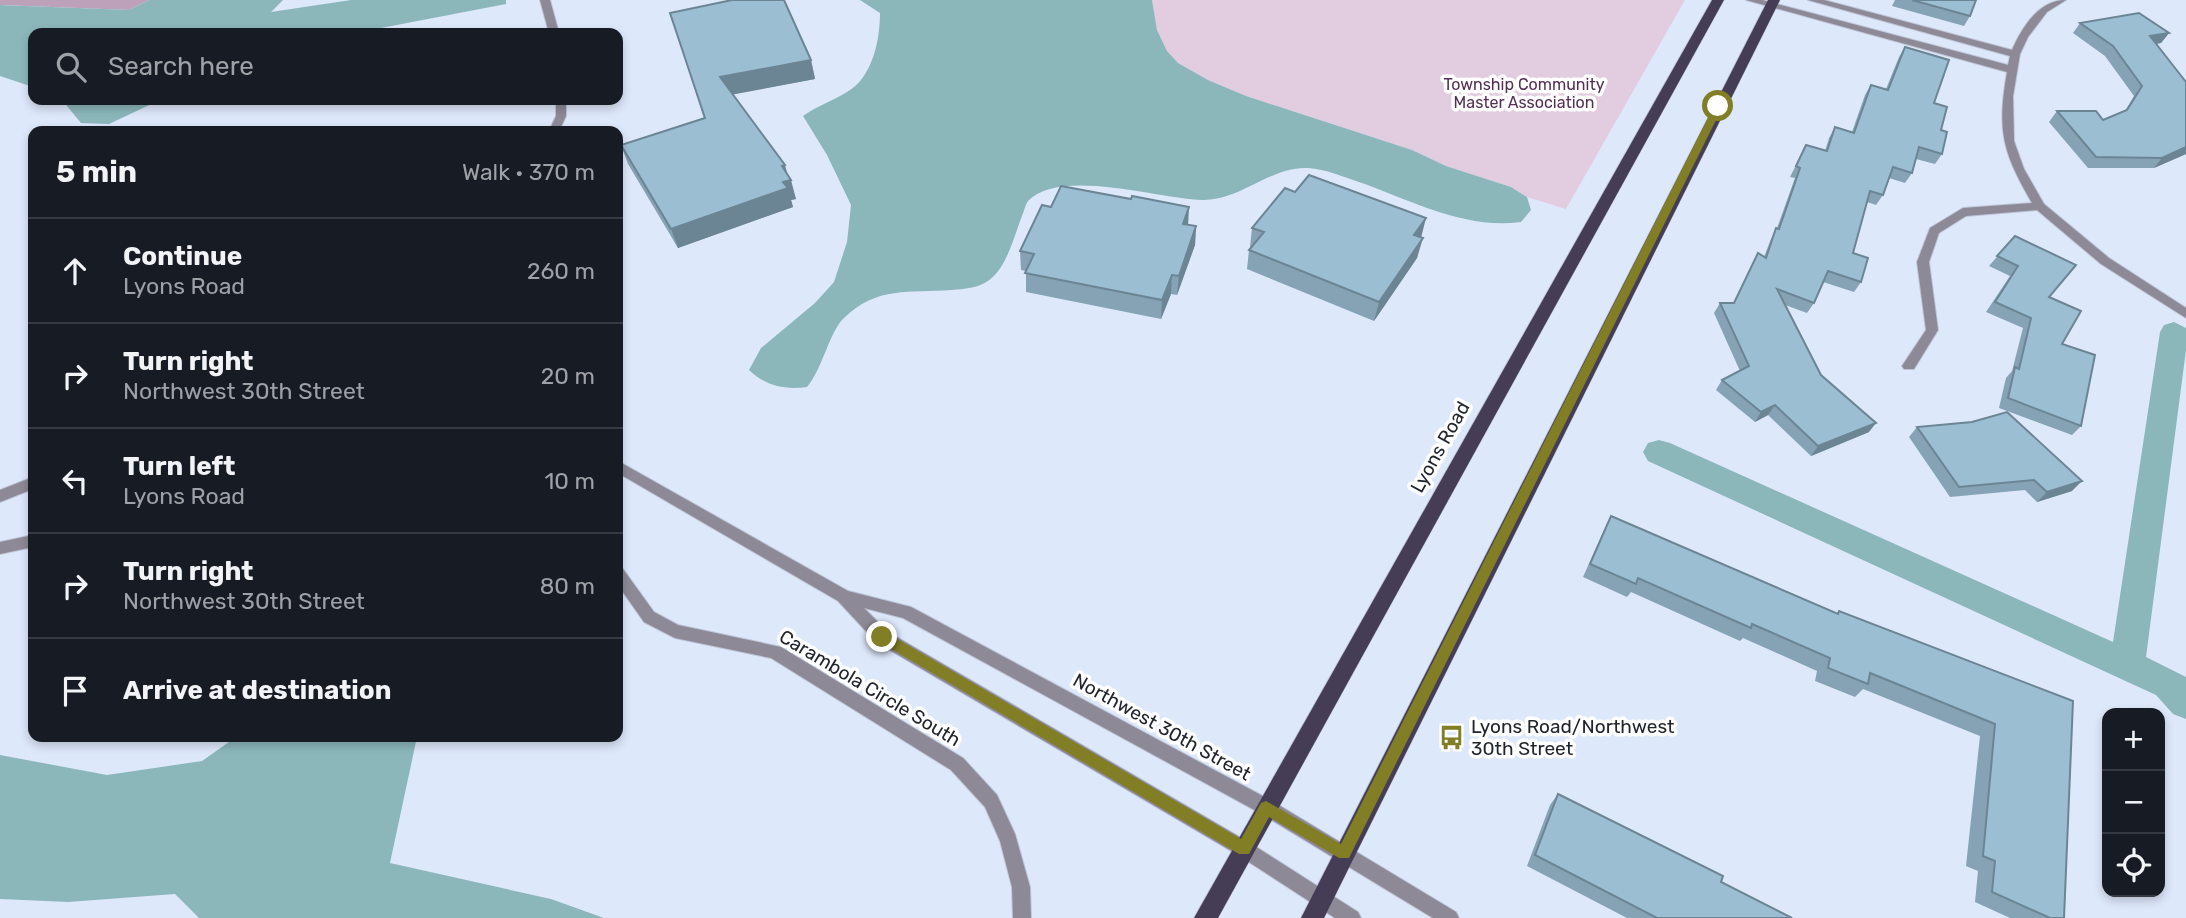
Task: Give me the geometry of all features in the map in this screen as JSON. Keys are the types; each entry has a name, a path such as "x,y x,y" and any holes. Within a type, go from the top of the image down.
{"main road":[{"name":"Lyons Road","path":"1205,918 1718,0"},
{"path":"1317,908 1772,3"}],"street":[{"path":"545,0 553,28"},
{"path":"1751,0 1772,3 2013,70"},
{"path":"1813,0 2015,54"},
{"path":"2061,0 2044,10 2023,36 2015,54 2008,96 2008,141 2018,169 2040,206 2105,261 2186,314"},
{"path":"556,126 561,117 561,105"},
{"path":"1909,366 1932,330 1923,262 1934,231 1963,212 2040,206"},
{"name":"Northwest 30th Street","path":"623,469 844,597 882,637 1244,849 1317,908 1352,918"},
{"path":"0,496 28,485"},
{"path":"0,548 28,542"},
{"name":"Carambola Circle South","path":"623,580 649,617 675,631 775,652 957,764 991,801 1009,840 1021,887 1022,918"},
{"name":"Northwest 30th Street","path":"844,597 906,611 1266,807 1450,918"}],"green space":[{"name":"Township Community Master Association","path":"1152,0 1685,0 1566,209 1527,197 1511,187 1446,166 1412,150 1246,96 1208,80 1178,63 1167,51 1157,30"}],"shaded area":[{"path":"0,0 149,0 129,10 0,5"},
{"path":"149,0 283,0 271,12 351,0 506,0 506,4 381,28 28,28 28,85 0,76 0,5 129,10"},
{"path":"860,0 1152,0 1157,30 1167,51 1178,63 1208,80 1246,96 1412,150 1446,166 1511,187 1527,197 1531,210 1521,222 1480,222 1438,212 1359,182 1308,168 1281,172 1217,199 1184,198 1111,187 1063,186 1043,191 1028,201 1005,260 988,281 966,289 894,293 869,301 856,308 839,324 807,387 776,386 749,370 761,348 815,303 834,282 847,242 851,205 827,155 803,116 856,86 873,58 880,13"},
{"path":"66,105 149,105 109,124 81,123"},
{"path":"229,742 416,742 390,863 551,899 604,918 199,918 175,894 68,902 0,899 0,755 107,775 202,761"}],"building":[{"path":"732,0 784,0 811,60 720,77 785,165 782,166 791,180 783,182 788,188 671,229 623,148 623,144 705,118 670,13"},
{"path":"1912,0 1976,0 1970,16"},
{"path":"2139,13 2169,33 2150,36 2186,82 2186,147 2162,158 2096,157 2057,111 2096,111 2103,120 2127,110 2142,86 2113,46 2080,23"},
{"path":"1905,47 1949,60 1934,103 1947,107 1941,130 1947,132 1942,154 1919,147 1912,173 1893,167 1883,195 1870,191 1853,253 1868,258 1861,282 1828,271 1814,303 1777,289 1821,375 1876,423 1818,446 1775,405 1761,412 1722,380 1749,366 1720,303 1734,303 1758,253 1766,258 1776,228 1779,229 1800,168 1796,166 1806,145 1827,151 1835,127 1854,133 1871,85 1888,90"},
{"path":"1309,175 1426,218 1414,235 1423,238 1379,302 1249,250 1264,232 1252,228 1285,188 1295,192"},
{"path":"1061,186 1189,207 1183,224 1196,226 1179,276 1172,275 1162,300 1025,273 1034,254 1020,251 1042,205 1051,207"},
{"path":"2015,236 2076,265 2049,297 2081,311 2062,344 2095,355 2081,426 2008,398 2015,367 2019,369 2031,318 1995,302 2018,266 1997,256"},
{"path":"2007,412 2082,481 2047,492 2034,480 1959,487 1917,427 1972,422"},
{"path":"1611,516 1838,614 1839,611 2073,701 2064,918 2050,918 1992,892 1995,861 1983,856 1995,724 1870,673 1868,684 1828,668 1830,658 1752,624 1751,628 1638,578 1636,584 1590,564"},
{"path":"1558,794 1723,876 1721,882 1792,918 1657,918 1535,855"}],"waterway":[{"path":"2127,665 2174,332"},
{"path":"1659,452 2127,665"},
{"path":"2127,665 2169,684 2186,702"}],"place":[{"name":"Lyons Road/Northwest 30th Street","path":"1451,737"}],"route":[{"path":"882,637 1244,849 1266,807 1344,853 1718,106"}]}
